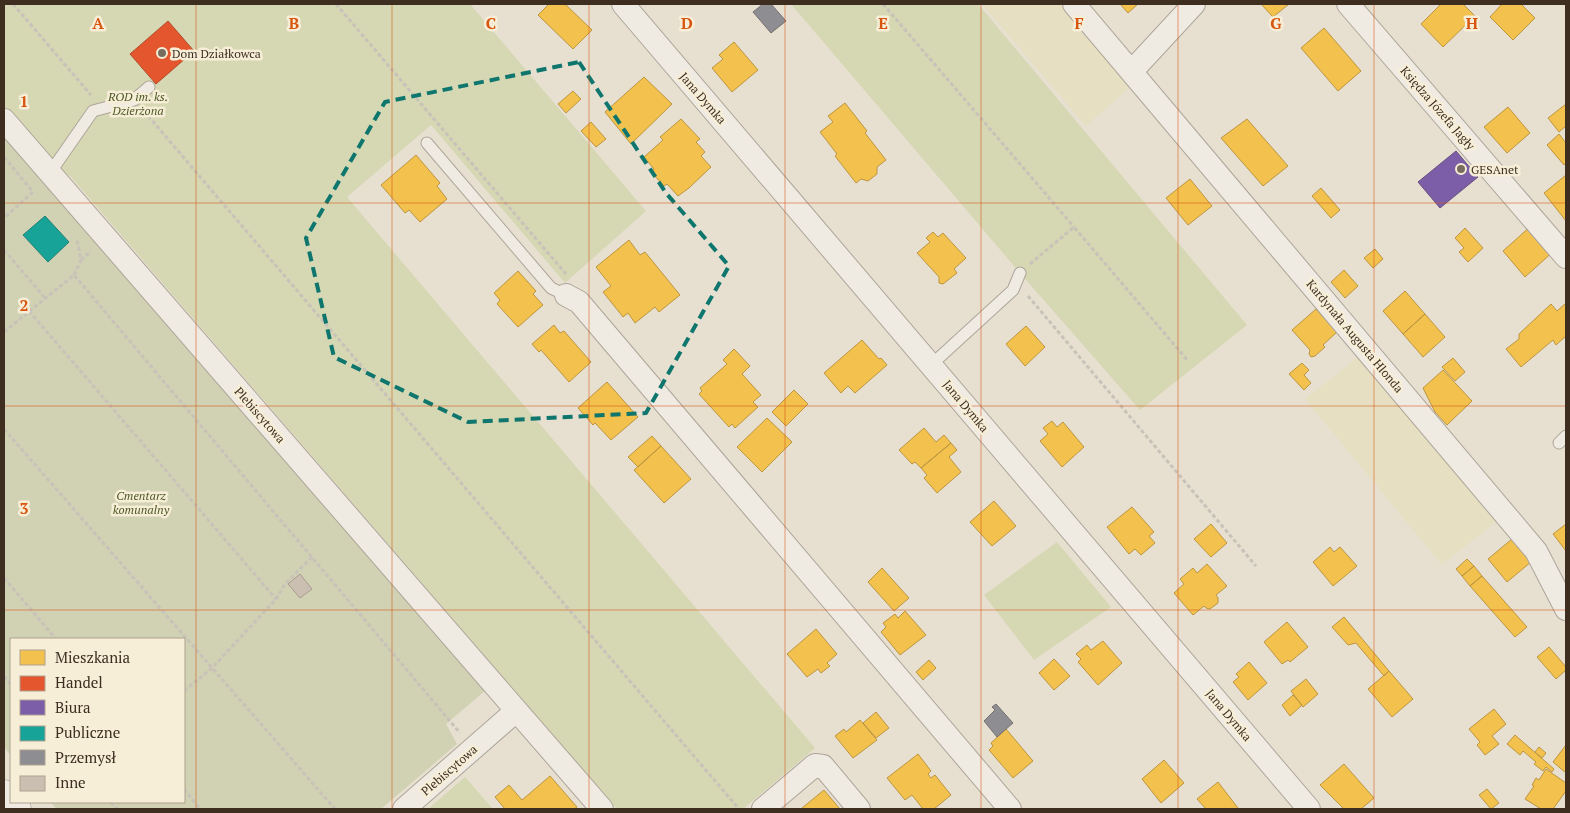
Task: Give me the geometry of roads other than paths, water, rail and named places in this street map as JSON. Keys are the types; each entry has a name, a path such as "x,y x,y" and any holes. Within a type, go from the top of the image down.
{"street":[{"name":"Jana Dymka","path":"623,4 1309,809"},
{"name":"Kardynała Augusta Hlonda","path":"1074,4 1536,551 1566,609"},
{"path":"1132,71 1194,4"},
{"name":"Księdza Józefa Jagły","path":"1348,4 1566,257"},
{"name":"Plebiscytowa","path":"4,120 602,809"},
{"path":"568,287 1010,809"},
{"name":"Plebiscytowa","path":"404,809 516,711"},
{"path":"763,809 815,765 823,766 859,809"}],"lane":[{"path":"53,176 54,166 93,111 134,100 149,87"},
{"path":"427,143 552,288 568,287"},
{"path":"931,365 1013,290 1020,273"}],"place":[{"name":"Dom Działkowca","path":"162,53"},
{"name":"GESAnet","path":"1461,169"}],"park label":[{"name":"ROD im. ks. Dzierżona","path":"138,103"},
{"name":"Cmentarz komunalny","path":"141,502"}]}
